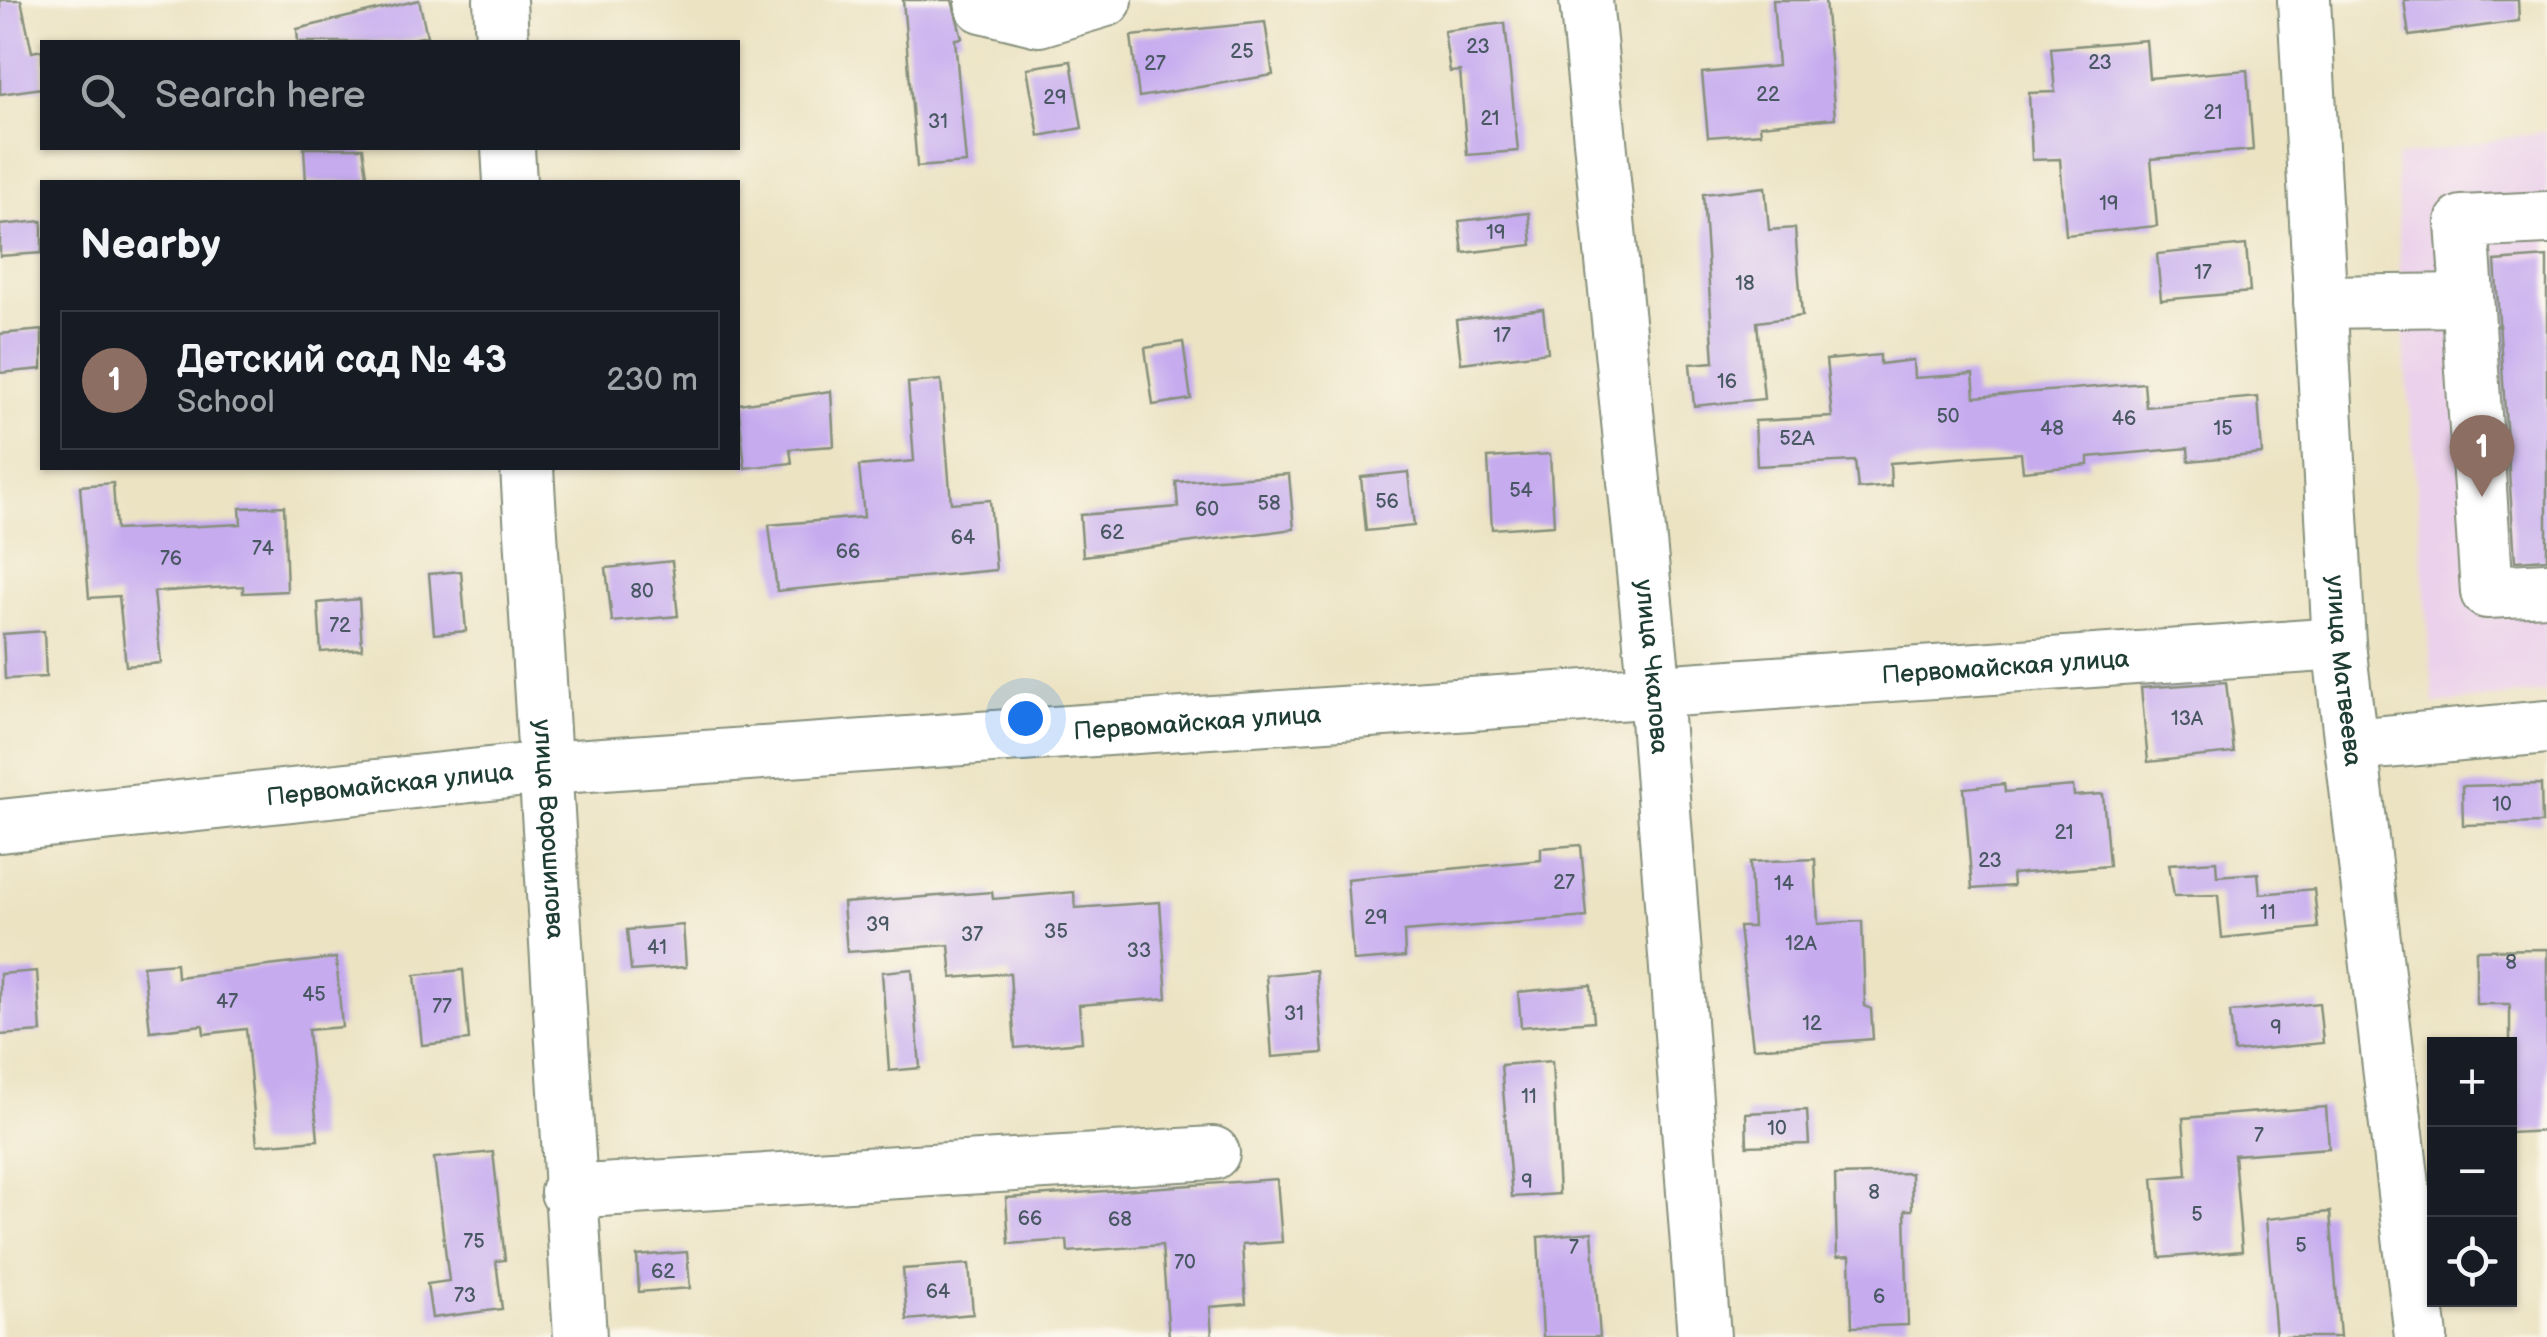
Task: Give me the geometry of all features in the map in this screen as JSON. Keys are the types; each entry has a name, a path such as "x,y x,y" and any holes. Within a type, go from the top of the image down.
{"street":[{"path":"500,0 502,40"},
{"path":"982,0 982,6 1004,14 1039,20 1106,0"},
{"name":"улица Чкалова","path":"1586,0 1655,692 1704,1337"},
{"name":"улица Матвеева","path":"2304,0 2339,644 2421,1337"},
{"path":"508,150 510,180"},
{"path":"2547,218 2462,222 2487,592 2547,589"},
{"path":"2320,302 2467,300"},
{"name":"улица Ворошилова","path":"527,470 568,1192 580,1337"},
{"name":"Первомайская улица","path":"0,826 545,768 2339,644"},
{"path":"2353,745 2547,727"},
{"path":"568,1192 1213,1153"}],"shaded area":[{"path":"2547,131 2547,692 2434,704 2401,302 2396,157"}],"building":[{"path":"0,0 21,0 32,52 40,50 40,88 0,94"},
{"path":"419,0 427,36 408,40 298,40 297,29"},
{"path":"903,0 952,0 962,38 955,39 966,163 917,167"},
{"path":"1773,0 1825,0 1835,118 1760,125 1761,133 1708,137 1702,73 1778,66"},
{"path":"2404,0 2518,0 2519,21 2409,36"},
{"path":"1265,22 1273,75 1139,97 1131,36"},
{"path":"1505,23 1518,151 1467,155 1460,71 1450,72 1444,31"},
{"path":"2146,40 2149,78 2247,70 2253,150 2151,159 2157,226 2066,235 2060,159 2032,160 2029,93 2055,92 2051,48"},
{"path":"1071,61 1082,128 1039,136 1027,68"},
{"path":"304,150 363,150 368,180 306,180"},
{"path":"1765,187 1769,230 1795,228 1802,316 1757,322 1764,399 1694,406 1690,364 1714,362 1703,194"},
{"path":"1529,213 1532,245 1463,253 1459,221"},
{"path":"40,221 40,253 0,256 0,225"},
{"path":"2246,245 2250,292 2161,300 2157,254"},
{"path":"2547,257 2547,559 2515,561 2495,261"},
{"path":"1543,309 1548,352 1461,363 1456,320"},
{"path":"40,330 40,369 0,373 0,334"},
{"path":"1183,342 1191,399 1153,405 1145,348"},
{"path":"1880,355 1880,364 1913,360 1914,378 1973,374 1975,397 2144,383 2146,407 2258,397 2262,454 2189,461 2188,448 2088,457 2088,465 2023,471 2021,453 1890,463 1891,486 1858,489 1855,461 1757,466 1755,421 1832,417 1826,360"},
{"path":"941,380 951,503 990,500 996,570 777,591 769,525 864,517 859,466 914,461 908,383"},
{"path":"831,391 834,446 790,449 792,463 745,468 740,404"},
{"path":"1550,454 1554,525 1492,529 1488,458"},
{"path":"1408,472 1414,526 1366,531 1361,477"},
{"path":"1289,474 1294,529 1083,556 1080,515 1178,507 1176,482"},
{"path":"113,483 116,530 241,524 240,508 284,506 287,591 243,593 243,586 154,592 161,663 126,666 119,596 89,598 80,486"},
{"path":"672,561 678,616 612,622 606,568"},
{"path":"461,571 466,631 434,634 429,574"},
{"path":"359,599 362,649 321,652 318,603"},
{"path":"44,631 46,677 5,679 3,634"},
{"path":"2226,682 2234,753 2148,762 2141,688"},
{"path":"2004,784 2005,792 2073,786 2074,796 2103,794 2109,866 2012,874 2013,886 1972,889 1964,788"},
{"path":"2541,784 2542,823 2463,825 2462,786"},
{"path":"1581,845 1587,917 1404,932 1405,957 1353,961 1347,879 1541,860 1541,848"},
{"path":"1815,859 1818,924 1862,921 1865,1006 1871,1009 1873,1039 1753,1048 1739,927 1753,927 1750,862"},
{"path":"2216,861 2217,876 2258,873 2260,894 2314,889 2318,928 2222,938 2218,895 2174,896 2169,864"},
{"path":"992,892 993,899 1074,892 1075,908 1160,902 1167,998 1079,1005 1082,1042 1015,1048 1010,973 952,978 949,945 847,952 843,903"},
{"path":"683,925 686,967 631,971 627,930"},
{"path":"2547,949 2547,1131 2517,1133 2517,1037 2510,1037 2510,1004 2476,1004 2476,950"},
{"path":"336,958 342,1027 308,1030 318,1140 257,1145 246,1029 204,1034 203,1025 150,1031 143,966 176,963 177,977"},
{"path":"912,969 920,1068 889,1071 882,972"},
{"path":"463,970 469,1040 422,1045 415,975"},
{"path":"1316,970 1323,1053 1272,1057 1266,975"},
{"path":"37,971 41,1032 0,1035 0,974"},
{"path":"1591,985 1594,1021 1521,1027 1518,992"},
{"path":"2319,1003 2323,1043 2234,1052 2230,1012"},
{"path":"1552,1061 1559,1194 1512,1197 1501,1065"},
{"path":"2326,1107 2329,1148 2234,1155 2242,1251 2160,1258 2153,1178 2187,1175 2183,1118"},
{"path":"1807,1110 1809,1144 1747,1146 1746,1113"},
{"path":"493,1152 505,1260 496,1261 502,1309 432,1318 427,1284 449,1281 434,1158"},
{"path":"1911,1173 1912,1210 1905,1210 1908,1325 1852,1327 1850,1256 1837,1257 1835,1175"},
{"path":"1277,1179 1282,1242 1242,1245 1246,1304 1210,1307 1212,1337 1169,1337 1162,1245 1068,1252 1067,1240 1009,1244 1006,1198"},
{"path":"2330,1212 2340,1337 2276,1337 2266,1219"},
{"path":"1592,1232 1600,1337 1543,1337 1538,1237"},
{"path":"687,1252 690,1288 639,1292 637,1256"},
{"path":"969,1264 973,1314 907,1320 903,1269"}],"place":[{"name":"Детский сад № 43","path":"2482,497"}]}
